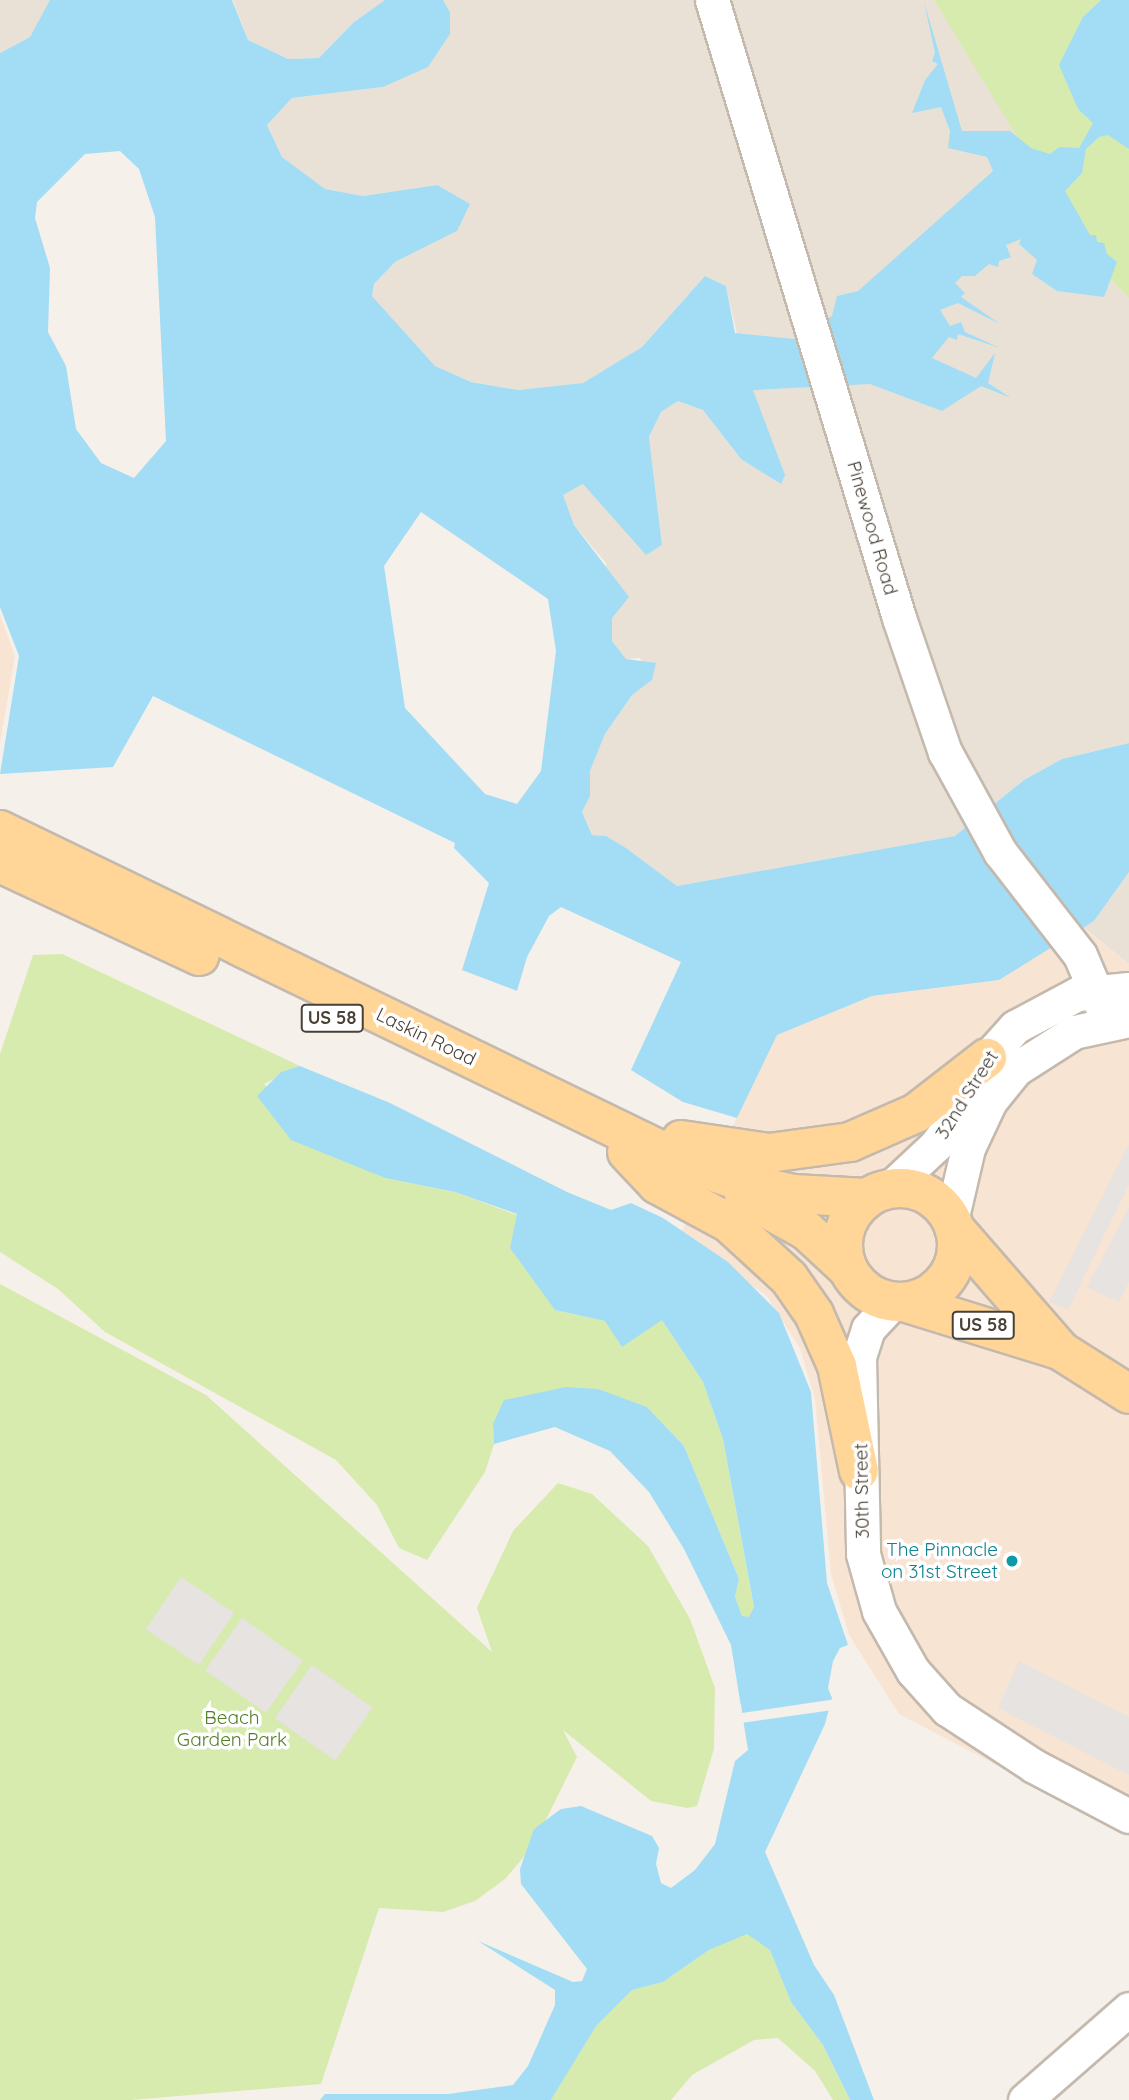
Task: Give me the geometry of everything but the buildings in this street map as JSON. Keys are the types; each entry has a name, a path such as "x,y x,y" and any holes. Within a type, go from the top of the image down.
{"main road":[{"name":"Laskin Road","path":"1,857 769,1207 807,1231 848,1268"},
{"path":"859,1471 837,1366 814,1314 789,1278 729,1223 657,1184 624,1141 650,1129 729,1150 808,1151 850,1142 898,1123 950,1090 987,1058"},
{"name":"Laskin Road","path":"624,1141 748,1184 794,1194 878,1193"},
{"path":"848,1268 842,1249 844,1230 878,1193"},
{"name":"US 58","path":"878,1193 925,1194 1061,1350 1129,1394"},
{"path":"899,1302 921,1298 947,1277 956,1254 953,1225"},
{"name":"US 58","path":"848,1268 866,1291 1061,1350"}],"street":[{"name":"Pinewood Road","path":"712,0 787,240 856,475 922,688 945,752 975,813 1000,852 1069,938 1095,989 1119,1021"},
{"name":"32nd Street","path":"878,1193 923,1161 950,1127 987,1058 1007,1034 1040,1010 1095,989 1129,989"},
{"name":"32nd Street","path":"953,1225 968,1148 1001,1087 1016,1069 1055,1040 1119,1021"},
{"name":"30th Street","path":"899,1302 868,1329 862,1344 859,1471 869,1581 878,1611 913,1671 968,1725 1129,1816"},
{"path":"1025,2100 1129,2009"}],"shaded area":[{"path":"0,0 50,0 50,6 30,37 0,53"},
{"path":"233,0 385,0 354,22 319,58 288,59 248,40"},
{"path":"443,0 1129,0 1129,743 1062,759 1024,780 955,836 677,886 606,836 592,835 582,812 590,795 590,771 605,734 632,695 652,680 640,658 626,659 612,641 606,563 574,525 562,495 583,484 662,545 649,437 661,412 678,401 703,410 741,459 781,484 746,373 726,286 705,276 642,347 583,383 518,390 471,382 435,366 372,296 374,284 395,262 457,231 437,185 363,196 324,189 282,157 267,125 292,98 383,87 450,12"},
{"path":"0,615 15,656 0,743"},
{"path":"1129,872 1129,964 1082,926 1094,921"},
{"path":"1081,926 1129,964 1129,1834 899,1714 849,1635 831,1574 815,1399 800,1348 766,1295 679,1237 777,1035 872,996 999,980"},
{"path":"1129,1144 1129,1184 1068,1310 1049,1302"},
{"path":"1129,1207 1129,1282 1119,1302 1087,1287"},
{"path":"181,1577 234,1613 199,1665 146,1629"},
{"path":"242,1618 303,1660 266,1713 205,1670"},
{"path":"1019,1661 1129,1717 1129,1775 998,1708"},
{"path":"312,1665 373,1707 335,1761 275,1718"}],"green space":[{"path":"934,0 1101,0 1083,17 1078,109 1129,149 1129,298 1092,260"},
{"path":"62,954 300,1066 264,1084 341,1157 385,1178 455,1192 517,1215 555,1310 605,1321 662,1320 703,1382 723,1439 754,1608 749,1618 742,1616 735,1597 739,1579 684,1446 647,1407 493,1424 494,1444 485,1472 427,1560 399,1548 377,1505 336,1460 105,1332 58,1289 0,1252 0,1054 33,955"},
{"name":"Beach Garden Park","path":"0,1284 206,1395 492,1652 477,1608 513,1531 558,1483 592,1494 648,1546 690,1619 715,1688 714,1749 697,1806 687,1808 651,1801 563,1730 577,1757 533,1846 505,1879 475,1901 443,1912 379,1908 321,2084 131,2100 0,2100"},
{"path":"747,1933 770,1949 791,2002 823,2045 850,2100 833,2100 815,2071 778,2038 754,2040 692,2075 671,2100 551,2100 596,2025 632,1990 663,1982 709,1950"}],"water":[{"path":"50,0 232,0 248,40 288,59 319,58 354,22 385,0 443,0 450,12 450,34 428,67 383,87 292,98 267,125 282,157 325,189 363,196 437,185 470,204 457,231 395,262 374,284 372,296 435,366 471,382 518,390 583,383 642,347 705,276 726,286 735,333 795,339 832,316 837,296 858,291 993,171 987,157 948,148 950,131 941,107 912,113 925,80 938,64 932,61 935,53 924,2 962,131 1010,131 1031,148 1050,154 1059,147 1079,148 1093,123 1078,109 1059,65 1083,17 1101,0 1129,0 1129,149 1108,135 1099,137 1086,149 1082,173 1065,191 1090,235 1096,235 1097,242 1104,243 1107,254 1117,262 1104,297 1057,291 1032,274 1037,260 1019,244 1021,239 1006,245 1011,257 999,261 998,267 989,264 975,276 962,276 955,283 965,293 961,297 1000,324 958,303 940,310 950,326 961,322 965,332 1000,348 958,334 957,340 949,337 932,358 976,378 995,353 988,383 1011,398 981,386 942,411 870,384 753,390 785,475 781,484 741,459 703,410 678,401 661,412 649,437 662,545 646,555 583,484 563,495 574,525 629,597 612,618 612,641 626,659 656,663 652,680 632,695 605,734 590,771 590,796 582,812 592,835 606,836 626,848 677,886 955,836 1024,780 1062,759 1129,743 1129,872 1094,921 999,980 872,996 777,1035 737,1118 683,1102 631,1070 681,962 561,907 549,916 527,957 517,991 462,970 489,883 454,848 455,843 153,696 113,767 0,774 19,656 0,607 0,53 30,37","holes":["120,151 139,169 155,217 166,441 134,478 101,463 76,429 66,366 48,332 50,268 35,218 37,202 85,154","421,512 548,599 556,651 541,771 517,804 485,794 405,708 384,566"]},
{"path":"300,1066 390,1103 567,1192 611,1210 631,1203 663,1218 728,1262 779,1313 811,1392 827,1583 848,1645 840,1648 833,1661 828,1688 832,1698 825,1724 765,1852 814,1965 834,1995 874,2100 850,2100 823,2045 791,2002 770,1950 747,1934 709,1950 663,1982 632,1990 596,2026 551,2100 320,2100 325,2094 448,2094 513,2085 528,2066 555,2005 555,1990 478,1941 573,1982 582,1981 587,1969 521,1884 520,1869 534,1829 561,1809 581,1806 652,1836 659,1848 656,1864 661,1883 671,1888 695,1870 715,1844 735,1761 748,1750 731,1645 684,1549 649,1492 610,1451 555,1427 494,1444 493,1424 504,1400 566,1387 598,1389 647,1407 684,1446 739,1579 735,1597 742,1616 749,1617 754,1607 723,1439 703,1382 662,1320 622,1347 605,1321 555,1310 510,1248 517,1214 455,1192 385,1178 291,1140 257,1096 281,1072"}],"pier":[{"path":"836,1699 833,1710 741,1723 741,1728 737,1704 741,1704 742,1713"}],"place":[{"name":"The Pinnacle on 31st Street","path":"1012,1561"}]}
